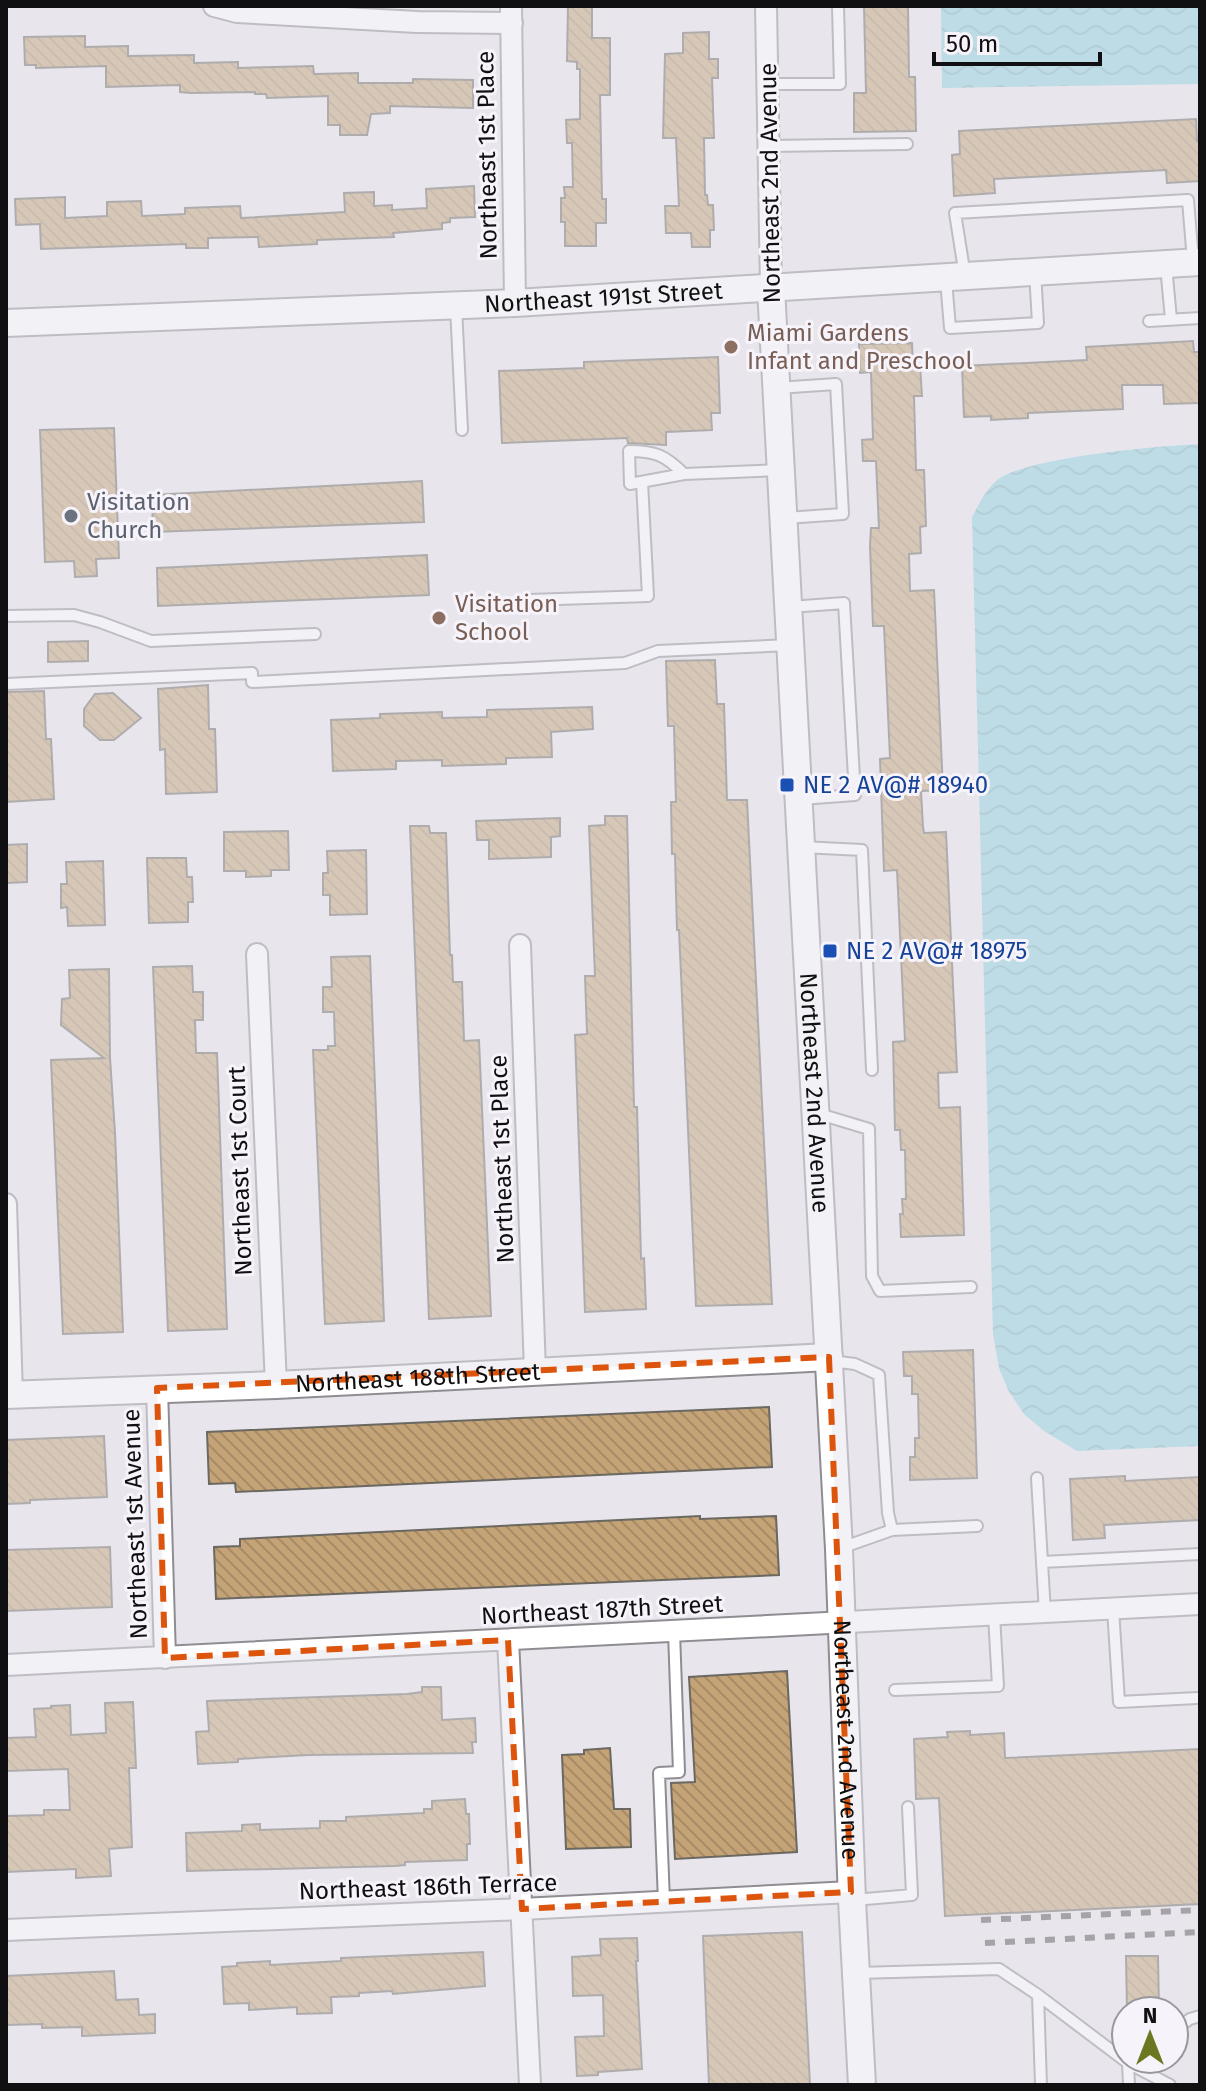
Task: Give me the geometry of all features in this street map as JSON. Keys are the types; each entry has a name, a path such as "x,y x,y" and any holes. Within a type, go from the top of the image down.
{"street":[{"path":"214,6 237,12 402,22 512,15"},
{"name":"Northeast 2nd Avenue","path":"766,6 771,288 843,1624 851,1896 862,2085"},
{"name":"Northeast 1st Place","path":"512,15 515,303"},
{"name":"Northeast 191st Street","path":"6,323 515,303 1197,263"},
{"name":"Northeast 1st Place","path":"520,945 535,1372"},
{"name":"Northeast 1st Court","path":"257,954 276,1385"},
{"path":"6,1204 9,1395"},
{"name":"Northeast 188th Street","path":"9,1395 829,1359"},
{"name":"Northeast 1st Avenue","path":"157,1388 165,1658"},
{"name":"Northeast 187th Street","path":"6,1665 1200,1604"},
{"path":"508,1640 530,2085"},
{"name":"Northeast 186th Terrace","path":"6,1930 851,1896"}],"lane":[{"path":"767,84 840,84 838,6"},
{"path":"769,146 907,144"},
{"path":"1035,272 1038,323 950,328 956,277 955,213 1188,200 1197,263"},
{"path":"1166,264 1171,319"},
{"path":"455,305 462,430"},
{"path":"1149,321 1200,318"},
{"path":"777,388 836,384 843,514 784,518"},
{"path":"684,474 670,460 651,451 629,451 630,484 684,474 781,470"},
{"path":"529,600 648,596 642,482"},
{"path":"789,607 844,603 855,795 799,799"},
{"path":"6,616 74,615 151,641 315,634"},
{"path":"6,684 252,673 252,682 625,663 658,651 791,645"},
{"path":"802,847 862,850 872,1070"},
{"path":"816,1113 869,1129 872,1276 880,1291 971,1287"},
{"path":"829,1359 855,1364 879,1375 888,1513 892,1530"},
{"path":"1037,1478 1045,1613"},
{"path":"839,1549 892,1530 977,1526"},
{"path":"1042,1562 1200,1554"},
{"path":"1113,1609 1119,1702 1197,1698"},
{"path":"895,1690 998,1686 994,1615"},
{"path":"664,1902 659,1773 679,1772 674,1632"},
{"path":"851,1896 912,1895 908,1807"},
{"path":"856,1973 999,1969 1110,2046"},
{"path":"1038,1995 1041,2085"}],"highlighted area":[{"path":"829,1357 851,1892 522,1909 508,1640 165,1658 157,1388"}],"water":[{"path":"941,6 1200,6 1200,84 942,88"},
{"path":"1200,444 1200,1446 1077,1451 1044,1431 1024,1414 1008,1390 999,1368 993,1334 972,517 996,481 1034,465 1094,454"}],"building":[{"path":"568,6 592,6 592,38 610,38 610,95 600,95 602,199 606,199 606,223 596,223 596,246 565,246 565,222 561,222 564,187 573,187 572,143 567,143 566,120 580,119 580,69 577,69 577,62 567,61"},
{"path":"864,6 908,6 909,77 915,77 916,131 854,132 854,93 866,93"},
{"path":"709,32 709,59 718,59 718,78 712,78 714,138 704,138 705,195 708,205 713,205 714,230 710,230 710,247 692,247 691,233 666,233 665,206 679,206 676,138 663,138 665,54 683,53 683,33"},
{"path":"85,36 85,47 128,46 128,56 194,55 194,63 238,62 238,68 313,66 314,74 358,73 358,83 413,83 413,79 473,80 473,108 390,106 390,113 371,114 367,135 340,135 340,125 328,125 328,96 267,98 266,94 255,92 191,93 180,92 180,85 106,87 106,66 36,68 36,65 25,65 24,37"},
{"path":"1196,119 1197,141 1200,141 1200,181 1167,183 1166,170 994,179 995,193 954,196 952,155 960,154 959,131"},
{"path":"474,186 475,217 450,218 450,222 442,223 442,229 393,233 394,237 317,240 317,244 259,247 258,237 208,238 208,248 186,248 186,244 41,249 40,224 16,225 15,199 65,197 65,218 107,216 107,202 141,201 142,216 185,214 185,208 240,206 241,218 345,212 344,193 374,192 374,206 392,205 392,210 427,208 426,189"},
{"path":"1193,341 1194,352 1200,352 1200,403 1164,404 1163,385 1122,385 1123,409 1028,413 1028,418 991,420 991,416 964,417 962,366 1087,360 1086,347"},
{"path":"912,343 913,367 920,366 922,396 914,396 916,470 924,470 926,526 920,527 921,553 909,554 910,591 934,590 943,790 921,791 923,827 924,833 946,832 957,1072 938,1073 939,1108 960,1107 964,1235 901,1237 900,1214 903,1214 902,1199 906,1199 905,1150 901,1150 900,1130 895,1130 893,1042 905,1041 897,870 884,871 880,759 890,758 884,626 873,626 870,546 871,528 879,528 876,461 863,461 862,440 873,439 871,372 860,373 859,344"},
{"path":"718,357 720,413 711,413 712,430 666,432 666,445 628,443 627,438 502,443 499,371 584,368 584,362"},
{"path":"114,428 119,558 96,559 97,576 75,577 74,561 45,562 40,430"},
{"path":"422,481 424,522 153,532 152,495"},
{"path":"427,555 429,595 158,606 157,568"},
{"path":"88,641 88,661 48,662 48,642"},
{"path":"715,660 717,704 724,704 727,800 747,800 772,1304 696,1306 675,854 672,854 671,802 676,802 674,726 668,726 666,661"},
{"path":"208,685 209,729 215,729 217,792 166,794 165,749 160,750 158,689"},
{"path":"44,691 46,739 51,739 54,799 6,802 6,692"},
{"path":"113,693 141,718 114,740 100,740 84,726 84,709 95,694"},
{"path":"592,707 593,729 551,732 552,757 506,758 506,764 442,766 442,760 396,761 396,769 333,771 331,720 380,718 380,714 442,712 442,718 487,717 487,710"},
{"path":"605,816 627,816 634,1107 637,1107 641,1259 644,1258 646,1309 585,1312 575,1035 587,1034 585,976 595,976 589,826 605,825"},
{"path":"560,818 560,836 551,837 551,857 489,859 489,840 477,840 476,821"},
{"path":"410,826 429,826 430,833 446,833 453,982 462,982 464,1041 479,1040 491,1316 429,1319"},
{"path":"288,831 289,870 271,870 271,876 246,877 246,871 224,871 224,832"},
{"path":"27,844 27,882 6,883 6,845"},
{"path":"366,850 367,914 330,915 330,895 323,895 323,873 328,873 327,851"},
{"path":"147,858 186,858 187,877 192,877 193,902 188,902 188,922 149,923"},
{"path":"103,861 105,925 68,926 67,907 61,908 61,884 67,884 66,862"},
{"path":"370,956 384,1321 325,1324 313,1050 328,1050 328,1046 335,1046 334,1012 323,1012 323,987 332,987 331,957"},
{"path":"192,966 193,992 203,992 203,1020 195,1020 196,1053 217,1053 227,1329 168,1331 153,967"},
{"path":"109,969 110,1058 123,1332 63,1334 51,1060 104,1058 61,1025 62,999 70,998 69,970"},
{"path":"973,1350 977,1478 910,1480 910,1457 915,1457 915,1438 919,1438 918,1394 912,1394 912,1376 904,1376 903,1352"},
{"path":"769,1407 772,1467 236,1492 235,1483 209,1484 207,1432"},
{"path":"104,1436 107,1497 6,1504 6,1440"},
{"path":"1125,1476 1125,1481 1200,1477 1200,1520 1104,1525 1105,1538 1073,1540 1070,1479"},
{"path":"700,1516 700,1519 776,1516 779,1575 216,1599 214,1547 240,1546 240,1539"},
{"path":"110,1547 112,1607 6,1611 6,1550"},
{"path":"787,1671 797,1852 675,1859 671,1783 695,1782 689,1677"},
{"path":"422,1687 441,1687 442,1720 475,1718 473,1753 308,1755 198,1764 196,1732 209,1731 207,1701 407,1694 422,1692"},
{"path":"133,1702 136,1768 129,1768 132,1847 109,1849 111,1876 76,1878 76,1869 6,1872 6,1816 44,1815 44,1810 70,1810 68,1769 6,1771 6,1738 36,1737 34,1709 70,1705 71,1735 106,1733 105,1703"},
{"path":"970,1731 970,1735 1004,1733 1005,1758 1200,1749 1200,1904 945,1916 939,1798 916,1799 914,1739 948,1737 947,1732"},
{"path":"610,1748 614,1809 630,1809 631,1847 566,1849 562,1755"},
{"path":"465,1799 470,1844 467,1844 467,1860 405,1862 405,1865 394,1866 187,1871 186,1833 242,1831 242,1825 260,1824 260,1830 320,1828 320,1821 424,1813 424,1809 432,1809 432,1801"},
{"path":"802,1932 810,2085 709,2085 703,1936"},
{"path":"637,1938 642,2069 577,2076 575,2037 604,2036 603,1995 573,1996 572,1957 601,1955 600,1939"},
{"path":"483,1952 485,1986 331,1997 332,2013 297,2014 297,2007 249,2010 249,2003 224,2004 222,1967 237,1966 237,1963 270,1961 270,1965 341,1961 341,1958"},
{"path":"1126,1956 1158,1956 1159,1995 1127,1995"},
{"path":"114,1971 116,2000 138,1999 139,2015 155,2014 155,2033 82,2036 82,2027 6,2025 6,1976"}],"railway":[{"path":"981,1920 1200,1910"},
{"path":"985,1943 1200,1932"}],"place":[{"name":"Miami Gardens Infant and Preschool","path":"731,347"},
{"name":"Visitation Church","path":"71,516"},
{"name":"Visitation School","path":"439,618"},
{"name":"NE 2 AV@# 18940","path":"787,785"},
{"name":"NE 2 AV@# 18975","path":"830,951"}]}
